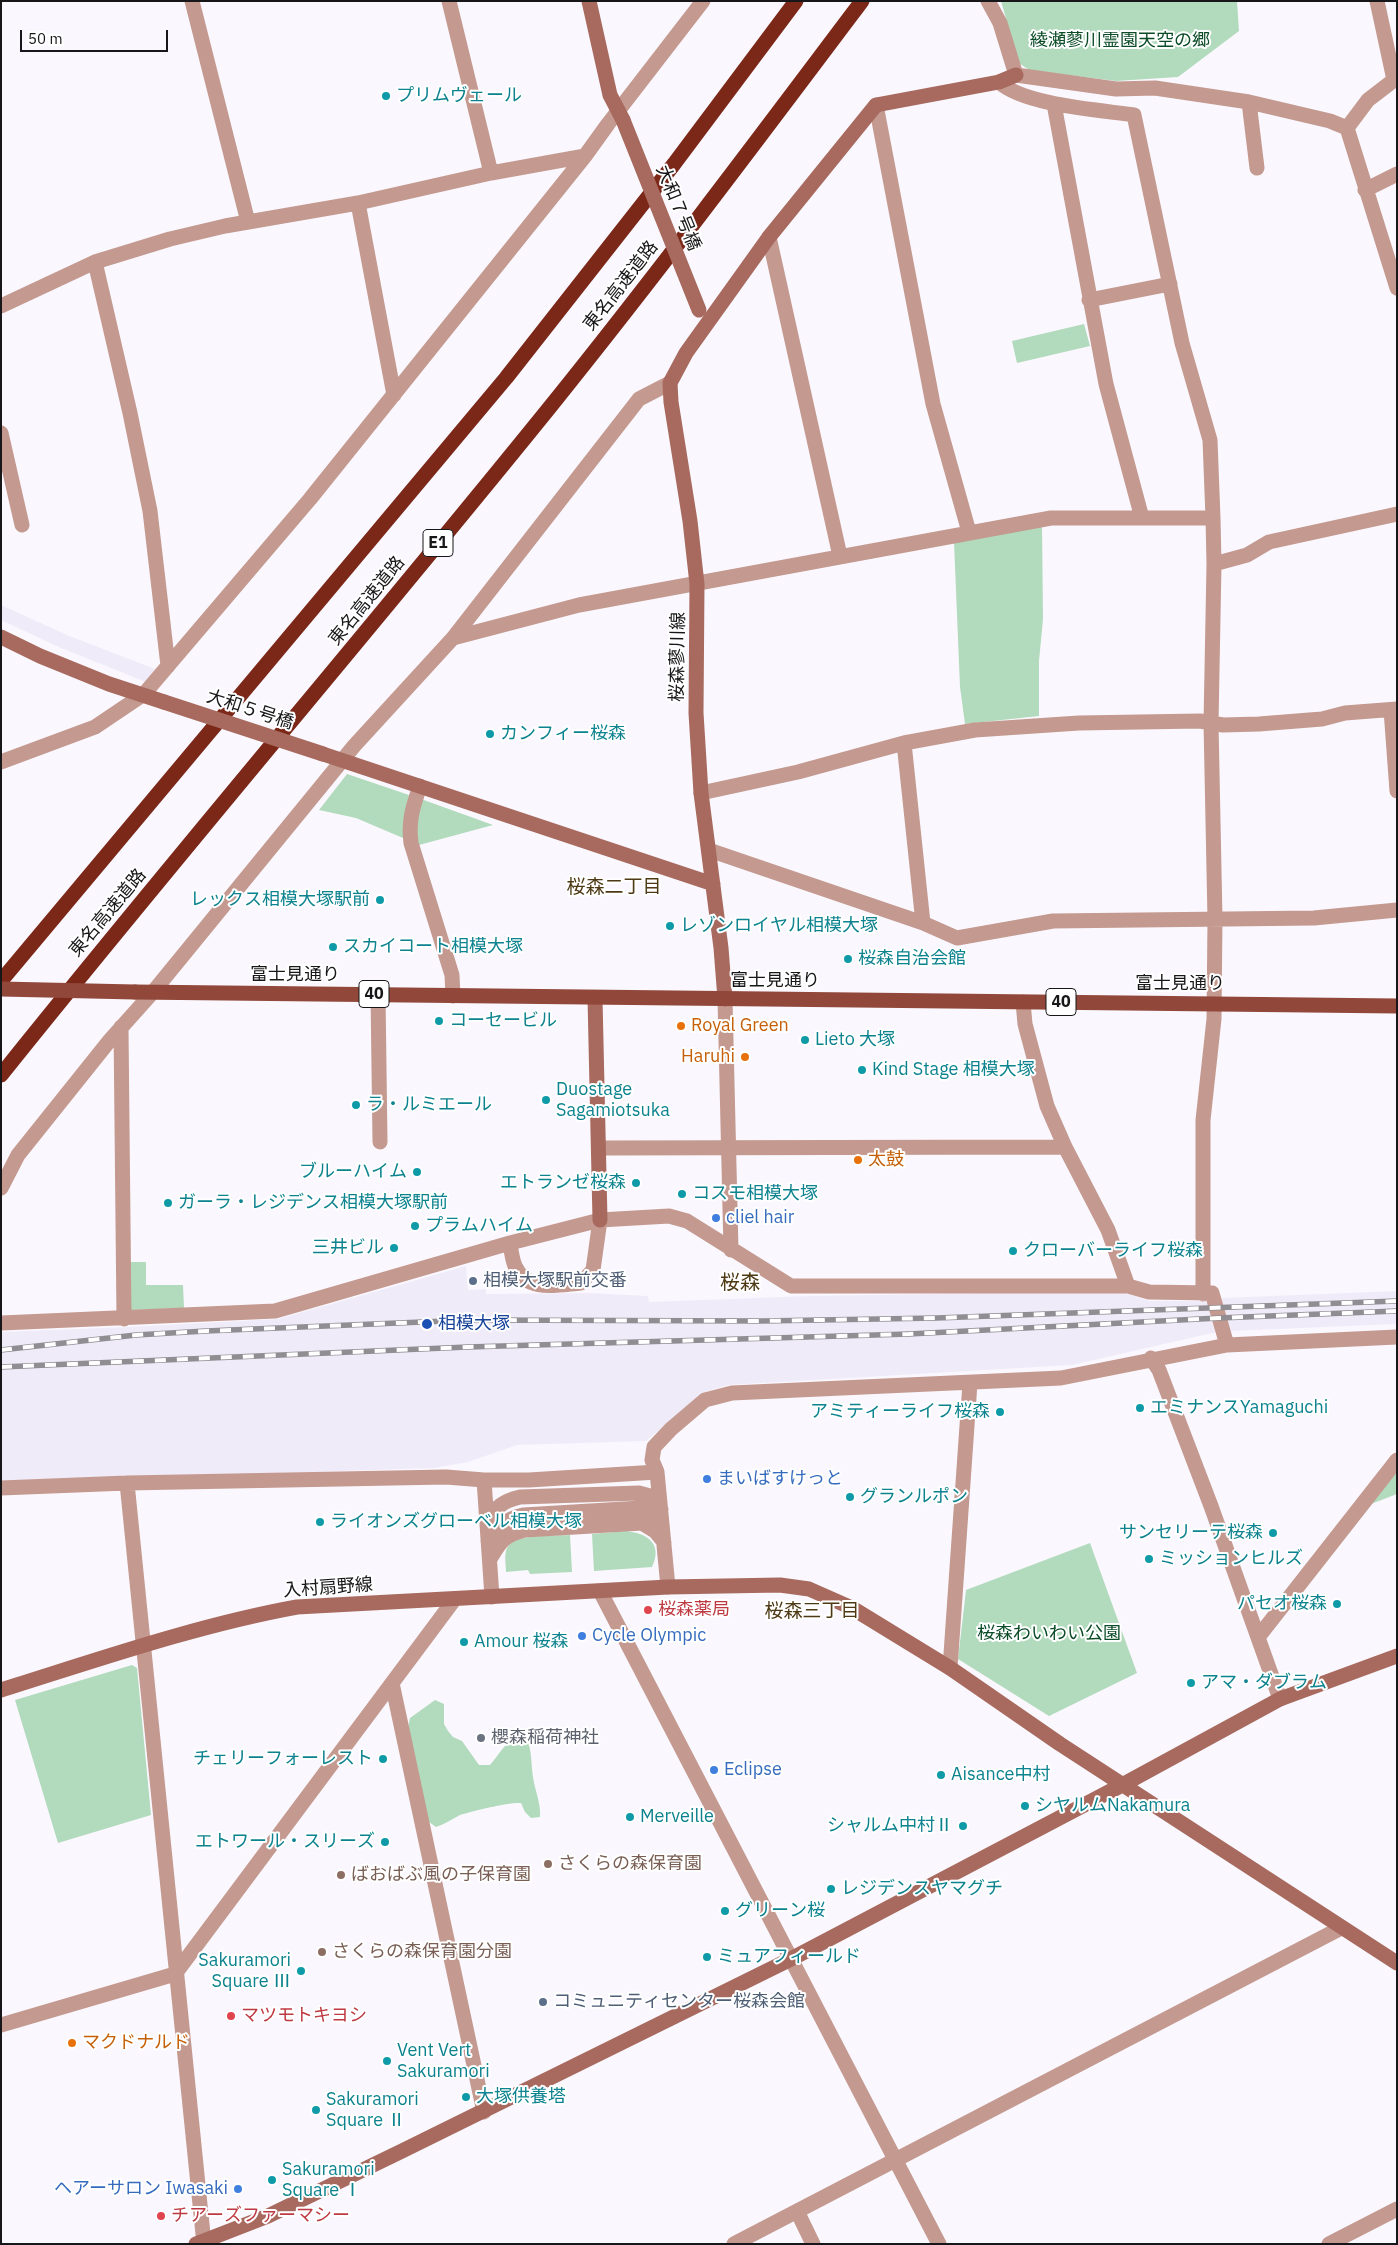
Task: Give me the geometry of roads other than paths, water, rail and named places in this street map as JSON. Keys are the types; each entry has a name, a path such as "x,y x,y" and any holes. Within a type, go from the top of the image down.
{"highway":[{"name":"東名高速道路","path":"1,981 506,378 674,164 796,1"},
{"name":"東名高速道路","path":"1,1075 107,943 319,690 557,398 715,197 862,1"}],"main road":[{"name":"40","path":"1,989 154,992"},
{"name":"富士見通り","path":"154,992 1397,1006"}],"street":[{"path":"192,1 248,222"},
{"path":"449,1 491,173"},
{"name":"大和７号橋","path":"588,1 610,94 705,326"},
{"path":"1,762 95,727 144,694 310,498 585,156 620,116 703,1"},
{"path":"988,1 1000,23 1016,75"},
{"path":"1347,128 1368,100 1394,80 1377,1"},
{"path":"1,1171 18,1155 121,1027 154,992 342,760 453,638 638,399 670,383 686,352 769,237 876,105 999,82 1016,75 1116,90 1155,88 1249,102 1330,121 1347,128"},
{"path":"999,82 1006,89 1054,104 1134,114 1182,343 1210,440 1214,564 1211,723 1215,919 1214,1003 1203,1120 1203,1294"},
{"path":"1249,102 1257,168"},
{"path":"1054,104 1106,384 1142,518"},
{"path":"876,105 933,404 969,532"},
{"path":"1347,128 1365,190 1394,269 1397,288"},
{"path":"1,306 95,262 170,239 248,222 358,203 491,173 585,156"},
{"path":"1365,190 1397,174"},
{"path":"358,203 394,395"},
{"path":"769,237 840,556"},
{"path":"95,262 130,413 150,511 168,666"},
{"path":"1089,300 1170,284"},
{"name":"桜森蓼川線","path":"670,383 671,402 690,521 697,584 696,713 701,793 721,948 725,999"},
{"path":"1,433 22,525"},
{"path":"1214,564 1247,555 1270,542 1397,514"},
{"path":"453,638 579,605 1051,518 1213,518"},
{"name":"大和５号橋","path":"1,636 40,656 108,684 144,694 713,884"},
{"path":"701,793 798,772 904,743 975,730 1079,723 1200,721 1259,724 1322,719 1345,713 1394,709 1397,791"},
{"path":"904,743 923,923"},
{"path":"420,786 410,812 410,835 452,975 453,996"},
{"path":"709,850 923,923 957,938 1054,920 1314,918 1397,910"},
{"path":"378,994 380,1142"},
{"path":"510,1243 515,1266 528,1282 540,1286 581,1283 593,1270 600,1220 600,1148 595,998"},
{"path":"725,999 727,1148 731,1250"},
{"path":"1023,1002 1025,1024 1048,1106 1065,1147 1108,1230 1128,1286"},
{"path":"121,1027 124,1319"},
{"path":"600,1148 1065,1147"},
{"path":"1,1188 18,1155"},
{"path":"1,1323 275,1311 510,1243 600,1220 668,1216 687,1221 791,1286 1128,1286 1149,1292 1212,1293 1227,1345"},
{"path":"668,1588 657,1472 652,1460 654,1447 699,1405 718,1396 732,1393 1061,1378 1151,1358 1227,1345 1397,1337"},
{"path":"1151,1358 1159,1370 1259,1636 1280,1699"},
{"path":"950,1668 970,1383"},
{"path":"1259,1636 1397,1460"},
{"path":"1,1488 128,1483 446,1477 484,1480 529,1480 657,1472"},
{"path":"484,1480 492,1597"},
{"path":"128,1483 201,2243 268,2216 484,2112 791,1959 1124,1784 1280,1699 1397,1656"},
{"path":"487,1522 495,1509 506,1500 520,1497 639,1493 650,1496 661,1517"},
{"path":"488,1541 499,1526 509,1518 523,1514 641,1508 661,1517"},
{"path":"490,1559 500,1542 511,1533 525,1530 642,1523 654,1531 664,1542"},
{"name":"入村扇野線","path":"1,1690 143,1646 271,1612 297,1607 668,1588 780,1585 809,1589 852,1608 950,1668 1060,1744 1397,1963"},
{"path":"600,1591 939,2244"},
{"path":"1,2025 175,1974 454,1600"},
{"path":"392,1683 484,2112"},
{"path":"734,2244 1341,1928"},
{"path":"1328,2244 1397,2208"},
{"path":"797,2211 812,2244"}],"railway":[{"path":"1,1350 136,1335 470,1320 762,1321 937,1318 1397,1301"},
{"path":"1,1367 468,1347 909,1334 1397,1311"}],"place":[{"name":"プリムヴェール","path":"386,96"},
{"name":"カンフィー桜森","path":"490,734"},
{"name":"レックス相模大塚駅前","path":"380,900"},
{"name":"レゾンロイヤル相模大塚","path":"670,926"},
{"name":"スカイコート相模大塚","path":"333,947"},
{"name":"桜森自治会館","path":"848,959"},
{"name":"コーセービル","path":"439,1021"},
{"name":"Royal Green","path":"681,1026"},
{"name":"Lieto 大塚","path":"805,1040"},
{"name":"Haruhi","path":"745,1057"},
{"name":"Kind Stage 相模大塚","path":"862,1070"},
{"name":"Duostage Sagamiotsuka","path":"546,1100"},
{"name":"ラ・ルミエール","path":"356,1105"},
{"name":"太鼓","path":"858,1160"},
{"name":"ブルーハイム","path":"417,1172"},
{"name":"エトランゼ桜森","path":"636,1183"},
{"name":"コスモ相模大塚","path":"682,1194"},
{"name":"ガーラ・レジデンス相模大塚駅前","path":"168,1203"},
{"name":"cliel hair","path":"716,1218"},
{"name":"プラムハイム","path":"415,1226"},
{"name":"三井ビル","path":"394,1248"},
{"name":"クローバーライフ桜森","path":"1013,1251"},
{"name":"相模大塚駅前交番","path":"473,1281"},
{"name":"相模大塚","path":"427,1324"},
{"name":"エミナンスYamaguchi","path":"1140,1408"},
{"name":"アミティーライフ桜森","path":"1000,1412"},
{"name":"まいばすけっと","path":"707,1479"},
{"name":"グランルポン","path":"850,1497"},
{"name":"ライオンズグローベル相模大塚","path":"320,1522"},
{"name":"サンセリーテ桜森","path":"1273,1533"},
{"name":"ミッションヒルズ","path":"1149,1559"},
{"name":"パセオ桜森","path":"1337,1604"},
{"name":"桜森薬局","path":"648,1610"},
{"name":"Cycle Olympic","path":"582,1636"},
{"name":"Amour 桜森","path":"464,1642"},
{"name":"アマ・ダブラム","path":"1191,1683"},
{"name":"櫻森稲荷神社","path":"481,1738"},
{"name":"チェリーフォーレスト","path":"383,1759"},
{"name":"Eclipse","path":"714,1770"},
{"name":"Aisance中村","path":"941,1775"},
{"name":"シヤルムNakamura","path":"1025,1806"},
{"name":"Merveille","path":"630,1817"},
{"name":"シャルム中村Ⅱ","path":"963,1826"},
{"name":"エトワール・スリーズ","path":"385,1842"},
{"name":"さくらの森保育園","path":"548,1864"},
{"name":"ばおばぶ風の子保育園","path":"341,1875"},
{"name":"レジデンスヤマグチ","path":"831,1889"},
{"name":"グリーン桜","path":"725,1911"},
{"name":"さくらの森保育園分園","path":"322,1952"},
{"name":"ミュアフィールド","path":"707,1957"},
{"name":"Sakuramori Square Ⅲ","path":"301,1971"},
{"name":"コミュニティセンター桜森会館","path":"543,2002"},
{"name":"マツモトキヨシ","path":"231,2016"},
{"name":"マクドナルド","path":"72,2043"},
{"name":"Vent Vert Sakuramori","path":"387,2061"},
{"name":"大塚供養塔","path":"466,2097"},
{"name":"Sakuramori Square Ⅱ","path":"316,2110"},
{"name":"Sakuramori Square Ⅰ","path":"272,2180"},
{"name":"ヘアーサロン Iwasaki","path":"238,2189"},
{"name":"チアーズファーマシー","path":"161,2216"}],"district":[{"name":"桜森二丁目","path":"614,888"},
{"name":"桜森","path":"740,1283"},
{"name":"桜森三丁目","path":"812,1612"}],"park label":[{"name":"綾瀬蓼川霊園天空の郷","path":"1120,41"},
{"name":"桜森わいわい公園","path":"1049,1634"}]}
